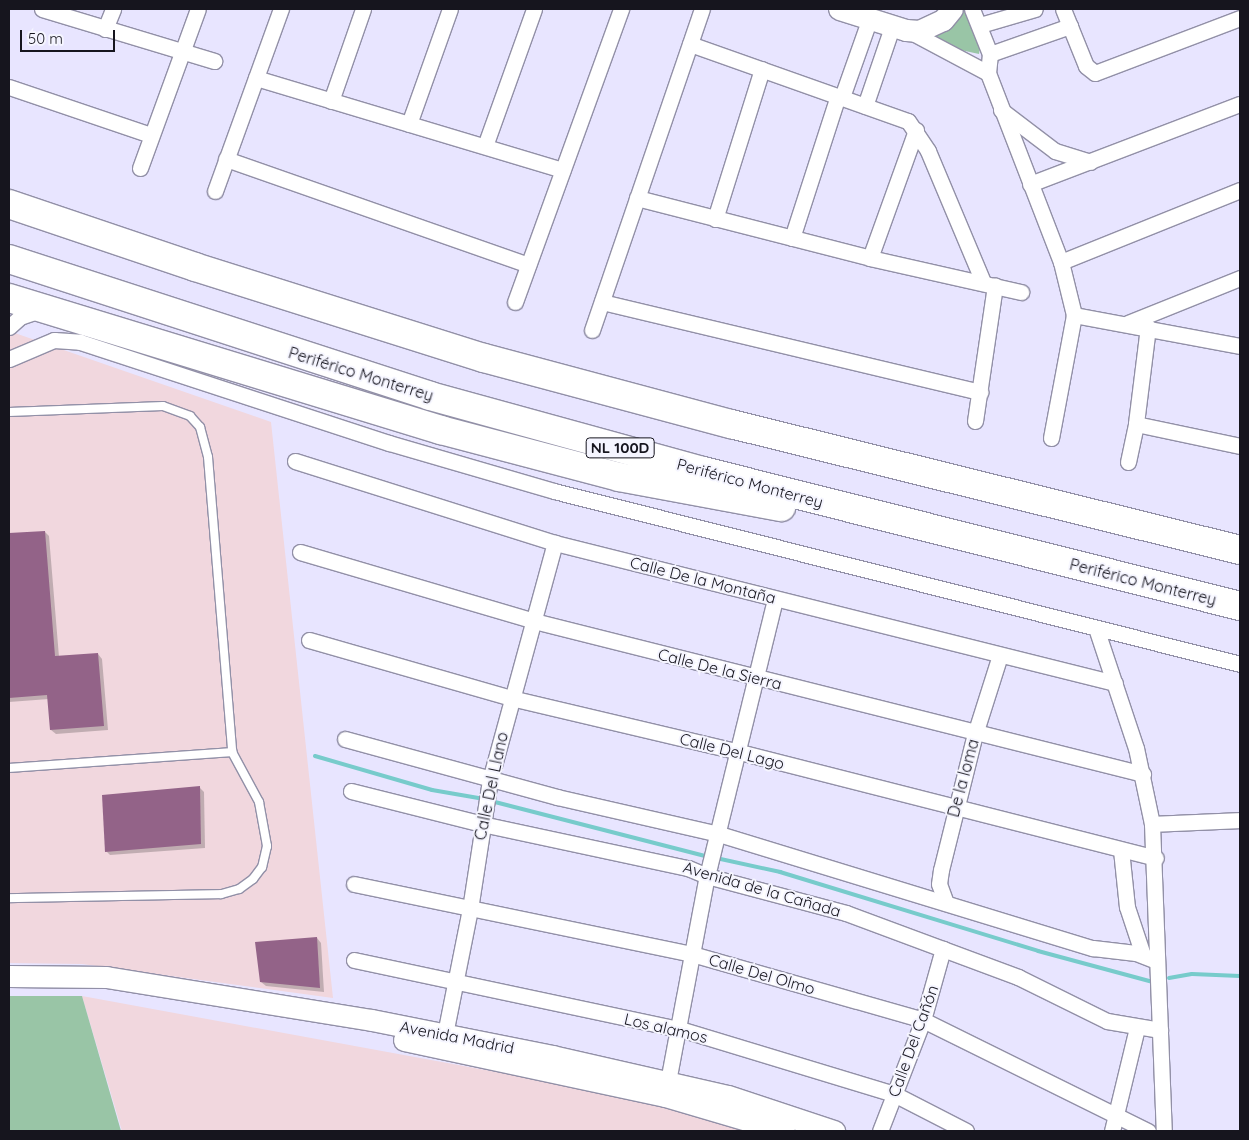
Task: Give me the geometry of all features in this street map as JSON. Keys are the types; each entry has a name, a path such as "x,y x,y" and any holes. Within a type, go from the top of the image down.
{"highway":[{"path":"9,204 195,268 484,358 731,424 1240,550"},
{"name":"Periférico Monterrey","path":"9,259 430,396 884,517 1240,606"},
{"path":"9,298 43,310 441,430 619,477 842,517 884,517"}],"street":[{"path":"42,9 214,61"},
{"path":"105,29 113,9"},
{"path":"140,168 198,9"},
{"path":"215,191 281,9"},
{"path":"330,101 364,9"},
{"path":"409,124 450,9"},
{"path":"484,146 534,9"},
{"path":"592,330 702,9"},
{"path":"839,9 932,28 952,9"},
{"path":"972,9 990,54 988,73 1000,109 1061,262 1074,315 1051,438"},
{"path":"980,25 1035,9"},
{"path":"1063,9 1086,66 1099,73 1240,18"},
{"path":"514,302 563,170 616,10"},
{"path":"887,20 988,73"},
{"path":"792,238 840,97 887,20"},
{"path":"864,106 887,20"},
{"path":"990,54 1070,26"},
{"path":"690,44 908,121 916,130 989,284 980,392 975,421"},
{"path":"715,219 762,69"},
{"path":"256,78 563,170"},
{"path":"9,87 151,135"},
{"path":"1030,184 1240,104"},
{"path":"1000,109 1055,151 1090,162"},
{"path":"870,258 916,130"},
{"path":"226,159 528,265"},
{"path":"1061,262 1240,190"},
{"path":"637,198 870,258 1021,292"},
{"path":"1128,323 1240,278"},
{"path":"602,302 980,392"},
{"path":"9,327 20,317 43,310"},
{"path":"1074,315 1148,326 1240,346"},
{"path":"1128,462 1136,424 1148,326"},
{"path":"9,359 54,340 80,342 389,444 554,491 1240,664"},
{"path":"1136,424 1240,446"},
{"name":"Calle De la Montaña","path":"295,461 555,543 1115,684"},
{"name":"Calle Del Llano","path":"445,1034 457,984 489,783 555,543"},
{"name":"Calle De la Sierra","path":"300,552 534,621 975,734 1143,774"},
{"path":"667,1089 680,1029 708,872 740,752 775,599"},
{"path":"1096,628 1143,774 1152,824 1156,858 1164,1131"},
{"name":"Calle Del Lago","path":"309,640 511,698 740,752 955,809 1156,858"},
{"name":"De la loma","path":"946,903 939,884 955,809 975,734 1000,655"},
{"path":"345,740 489,783 718,838 946,903 1093,948 1143,955 1158,961"},
{"name":"Avenida de la Cañada","path":"351,791 482,824 708,872 871,921 1018,977 1107,1021 1137,1028 1160,1030"},
{"path":"1152,824 1240,820"},
{"path":"1122,850 1127,907 1143,955"},
{"name":"Calle Del Olmo","path":"354,884 692,954 923,1020 1114,1124 1148,1131"},
{"name":"Calle Del Cañón","path":"880,1131 923,1020 943,950"},
{"name":"Los alamos","path":"354,960 457,984 680,1029 894,1094 966,1131"},
{"name":"Avenida Madrid","path":"9,976 73,976 116,979 445,1034 667,1089 784,1131"},
{"name":"Avenida Madrid","path":"73,976 88,984 111,990 378,1035 667,1089 728,1096 834,1131"},
{"path":"1114,1124 1137,1028"}],"lane":[{"path":"9,412 163,406 190,416 200,428 208,457 232,752 259,802 267,846 262,867 253,880 239,889 220,894 9,898"},
{"path":"9,768 232,752"}],"shaded area":[{"path":"9,331 271,422 333,998 82,964 9,963"},
{"path":"82,996 719,1113 763,1131 122,1131"}],"green space":[{"path":"963,9 981,42 979,54 956,49 933,36"},
{"path":"9,996 82,996 121,1131 9,1131"}],"building":[{"path":"45,531 55,656 98,653 104,726 50,730 47,695 9,698 9,533"},
{"path":"200,786 201,844 105,852 102,795"},
{"path":"317,937 320,988 260,982 255,942"}],"waterway":[{"path":"315,756 432,790 484,799"},
{"path":"491,801 709,857"},
{"path":"716,858 780,872 1038,951 1153,982"},
{"path":"1169,978 1192,974 1240,976"}]}
